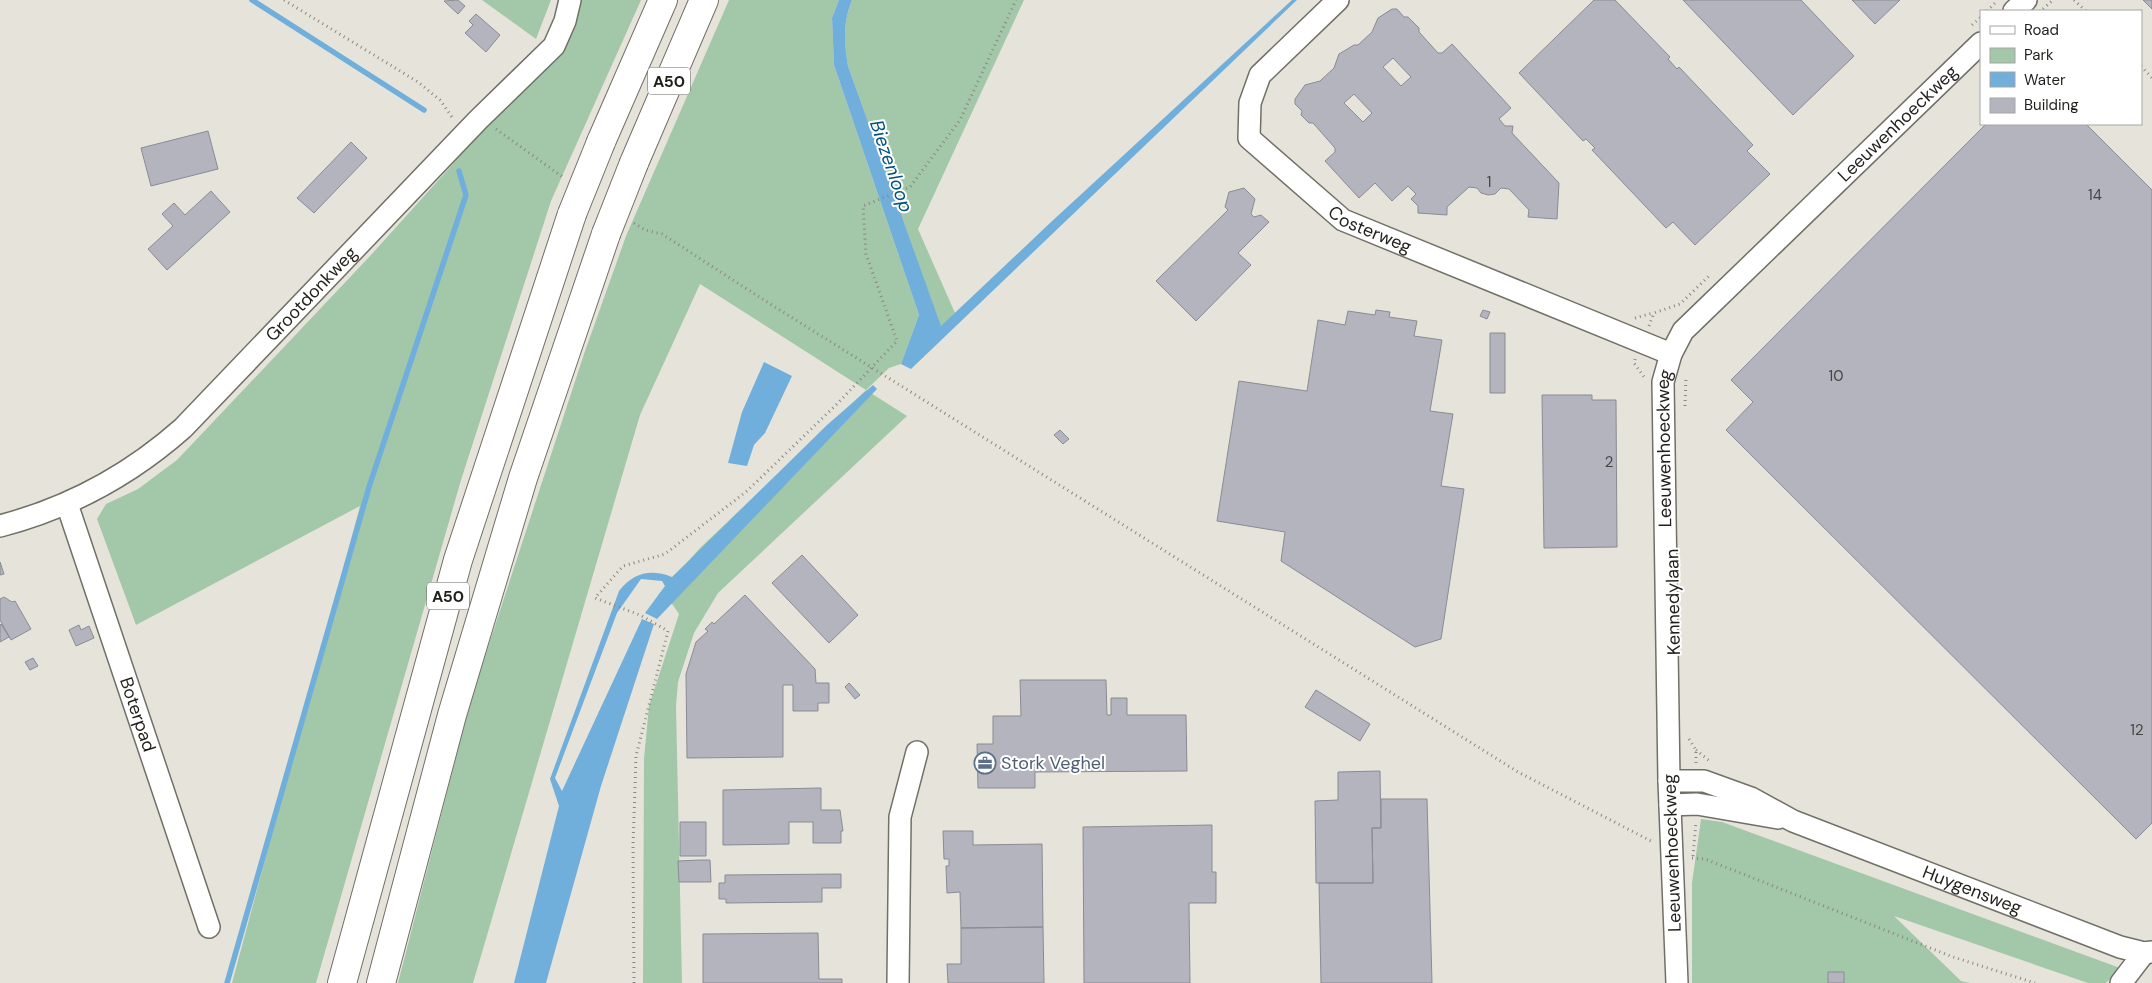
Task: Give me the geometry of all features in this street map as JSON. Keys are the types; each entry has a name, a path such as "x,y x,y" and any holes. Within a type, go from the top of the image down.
{"highway":[{"name":"A50","path":"342,983 458,560 572,214 663,0"},
{"name":"A50","path":"380,983 452,715 520,488 617,227 634,163 704,0"}],"street":[{"name":"Grootdonkweg","path":"0,526 67,504 120,476 183,428 478,120 554,46 566,21 570,0"},
{"name":"Costerweg","path":"1338,0 1260,75 1250,103 1249,138 1343,220 1671,354"},
{"path":"2015,10 2026,0"},
{"name":"Leeuwenhoeckweg","path":"1677,983 1669,781 1663,382 1671,354 1683,331 1974,37"},
{"name":"Boterpad","path":"67,504 209,927"},
{"path":"898,983 900,816 916,752"},
{"name":"Huygensweg","path":"1669,781 1704,781 1751,798 1793,821 2120,947 2148,953"},
{"name":"Huygensweg","path":"1670,805 1697,804 1793,821"},
{"path":"2121,983 2148,953"}],"path":[{"path":"284,0 418,82 440,100 451,114 484,121 569,182"},
{"path":"634,983 633,846 636,756 668,631 640,615 595,598 623,566 664,554 747,491 897,341 866,254 863,206 910,187 960,120 1016,0"},
{"path":"1988,10 1999,0"},
{"path":"2042,10 2053,0"},
{"path":"2074,0 2085,10"},
{"path":"1974,37 1980,20"},
{"path":"2142,67 2152,78"},
{"path":"617,227 662,234 872,368 1518,772 1651,840"},
{"name":"Leeuwenhoeckweg","path":"1648,384 1634,362 1654,313 1680,304 1716,270"},
{"path":"1685,413 1686,370"},
{"path":"1689,732 1689,741 1696,750 1697,781"},
{"path":"1697,804 1692,860 1705,859 1953,956 2035,983"}],"green space":[{"path":"482,0 551,0 536,39"},
{"path":"578,0 641,0 551,201 461,480 316,983 232,983 360,506 136,625 97,519 106,504 138,489 177,460 371,255 452,165"},
{"path":"729,0 839,0 832,18 834,65 919,315 901,364 889,368 866,390 700,284 640,415 473,983 398,983 471,699 584,354 626,236"},
{"path":"852,0 1024,0 918,229 955,313 941,327 848,66 845,32"},
{"path":"866,390 907,416 718,593 694,633 678,682 676,706 682,983 643,983 644,759 649,706 679,614 673,605 658,595 700,548"},
{"path":"1701,819 1722,822 2120,968 2106,983 2088,983 1894,916 1961,981 1970,983 1692,983 1692,883"}],"water":[{"path":"839,0 852,0 845,32 848,66 941,326 1292,0 1297,0 911,369 901,364 919,315 834,65 832,18"},
{"path":"764,362 792,376 765,433 754,445 747,466 728,463 742,412"},
{"path":"873,385 877,389 657,619 645,613 665,586 662,581 641,579 617,613 555,778 562,791 642,619 654,624 601,786 546,983 514,983 559,806 550,779 619,591 631,580 643,574 657,573 672,577 827,425"}],"building":[{"path":"458,0 465,6 458,14 444,1"},
{"path":"1594,0 1615,0 1670,57 1668,59 1677,69 1679,67 1753,145 1747,151 1770,174 1695,245 1673,222 1666,228 1592,150 1595,148 1586,139 1583,141 1519,73"},
{"path":"1683,0 1801,0 1854,56 1793,115"},
{"path":"1852,0 1900,0 1875,24"},
{"path":"2143,0 2152,0 2152,9"},
{"path":"1392,9 1397,9 1419,28 1419,32 1438,53 1442,53 1452,44 1511,108 1499,119 1505,126 1513,126 1512,133 1559,183 1557,219 1528,217 1529,210 1509,189 1501,188 1495,194 1488,195 1481,193 1477,188 1469,187 1447,207 1447,215 1418,213 1418,206 1411,199 1416,194 1408,186 1392,201 1375,183 1359,198 1325,161 1335,152 1335,148 1313,123 1309,123 1301,115 1302,111 1295,104 1295,99 1305,85 1320,81 1334,68 1339,54 1354,45 1358,45 1372,32 1378,18","holes":["1393,58 1411,77 1401,86 1383,67","1354,94 1372,113 1363,122 1344,103"]},
{"path":"476,14 500,35 486,52 465,33 473,25 469,21"},
{"path":"1985,125 2087,125 2152,190 2152,823 2136,839 1726,430 1753,402 1731,380"},
{"path":"208,131 218,169 151,186 141,148"},
{"path":"351,142 367,158 314,213 297,198"},
{"path":"1244,188 1255,199 1251,214 1254,217 1261,215 1269,222 1238,253 1251,265 1196,321 1156,281 1228,210 1225,207 1229,192"},
{"path":"211,191 230,212 167,270 148,249 173,226 162,214 174,203 185,215"},
{"path":"1376,310 1390,312 1389,317 1417,321 1414,336 1442,340 1430,411 1453,414 1441,486 1464,489 1441,639 1415,647 1281,561 1285,532 1217,521 1239,381 1307,391 1318,320 1345,325 1348,311 1375,315"},
{"path":"1483,310 1490,312 1487,319 1480,316"},
{"path":"1490,333 1505,333 1505,393 1490,393"},
{"path":"1542,395 1592,395 1592,400 1616,400 1617,547 1544,548"},
{"path":"1060,430 1069,439 1063,444 1054,435"},
{"path":"802,555 858,615 829,643 772,583"},
{"path":"0,562 4,574 0,575"},
{"path":"745,595 815,669 816,683 829,683 829,703 818,703 818,711 793,711 793,685 783,685 783,757 687,758 686,674 696,642 708,631 705,629 712,622 714,624"},
{"path":"4,597 12,602 15,601 31,629 11,640 0,620 0,599"},
{"path":"0,625 9,637 0,642"},
{"path":"79,625 81,630 89,626 94,638 76,646 69,630"},
{"path":"33,658 38,666 30,670 25,662"},
{"path":"1020,680 1106,680 1107,715 1111,715 1111,698 1127,698 1127,715 1186,715 1187,771 1035,772 1035,788 978,788 977,744 993,744 993,716 1021,716"},
{"path":"849,683 860,695 855,699 845,687"},
{"path":"1316,690 1370,724 1360,741 1305,707"},
{"path":"1380,771 1381,828 1372,828 1373,883 1316,883 1315,801 1338,800 1338,772"},
{"path":"821,788 821,810 840,810 843,831 841,831 841,843 813,843 813,822 789,822 789,844 723,845 723,790"},
{"path":"1381,799 1427,799 1432,983 1321,983 1319,883 1373,883 1372,828 1381,828"},
{"path":"680,822 706,822 706,856 680,856"},
{"path":"1212,825 1212,872 1216,872 1216,903 1189,903 1190,983 1084,983 1083,827"},
{"path":"943,831 973,831 973,845 1042,844 1043,927 961,928 960,892 947,893 946,866 949,866 949,859 944,859"},
{"path":"710,860 711,882 679,882 678,861"},
{"path":"841,874 841,888 822,888 822,902 726,903 726,899 719,899 719,883 725,883 725,875"},
{"path":"1043,927 1044,983 948,983 947,964 961,964 961,928"},
{"path":"818,933 819,979 842,979 842,983 703,983 703,934"},
{"path":"1828,972 1844,972 1844,983 1828,983"}],"waterway":[{"path":"252,0 424,110"},
{"path":"227,983 369,487 466,195 459,171"}],"place":[{"name":"Stork Veghel","path":"985,763"}],"water label":[{"name":"Biezenloop","path":"892,166"}]}
